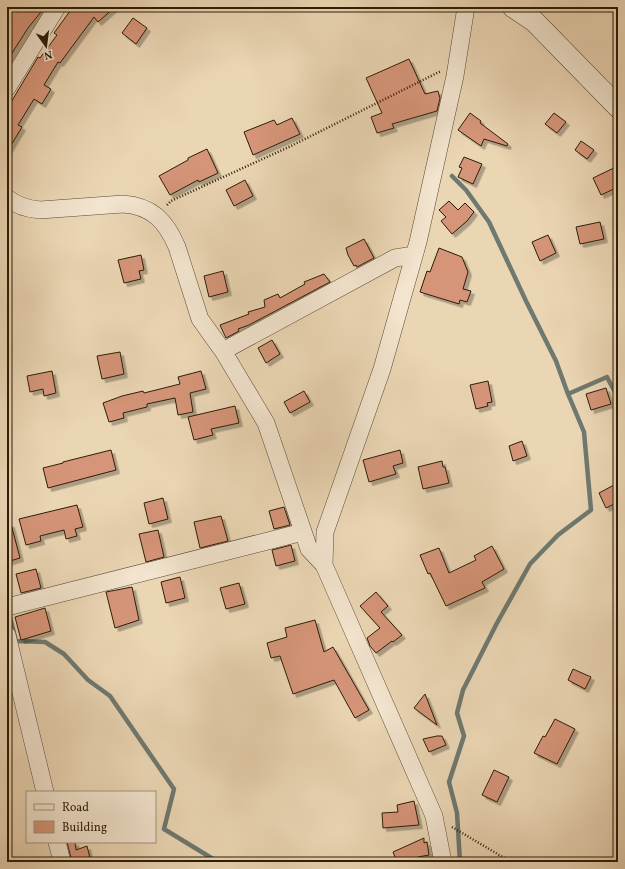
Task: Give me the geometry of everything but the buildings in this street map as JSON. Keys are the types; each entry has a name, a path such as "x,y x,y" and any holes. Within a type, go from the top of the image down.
{"street":[{"path":"7,88 57,7"},
{"path":"324,565 325,532 382,369 414,255 441,142 457,63 466,7"},
{"path":"513,7 534,22 618,107"},
{"path":"7,198 15,204 27,209 40,210 123,204 135,205 147,209 157,217 173,236 200,318 223,352 266,423 309,549 324,565 434,816 443,862"},
{"path":"223,352 395,258 414,255"},
{"path":"7,607 303,532"},
{"path":"7,635 45,791"},
{"path":"57,843 62,862"}],"path":[{"path":"157,217 171,201 290,146 457,63"},
{"path":"434,816 511,862"}],"waterway":[{"path":"452,176 466,190 489,222 556,361 584,432 591,510 558,535 530,564 497,623 463,690 457,713 464,736 449,782 457,813 460,862"},
{"path":"568,394 607,377 618,398"},
{"path":"8,609 16,641 45,642 64,654 88,680 110,696 174,789 164,829 218,862"}]}
